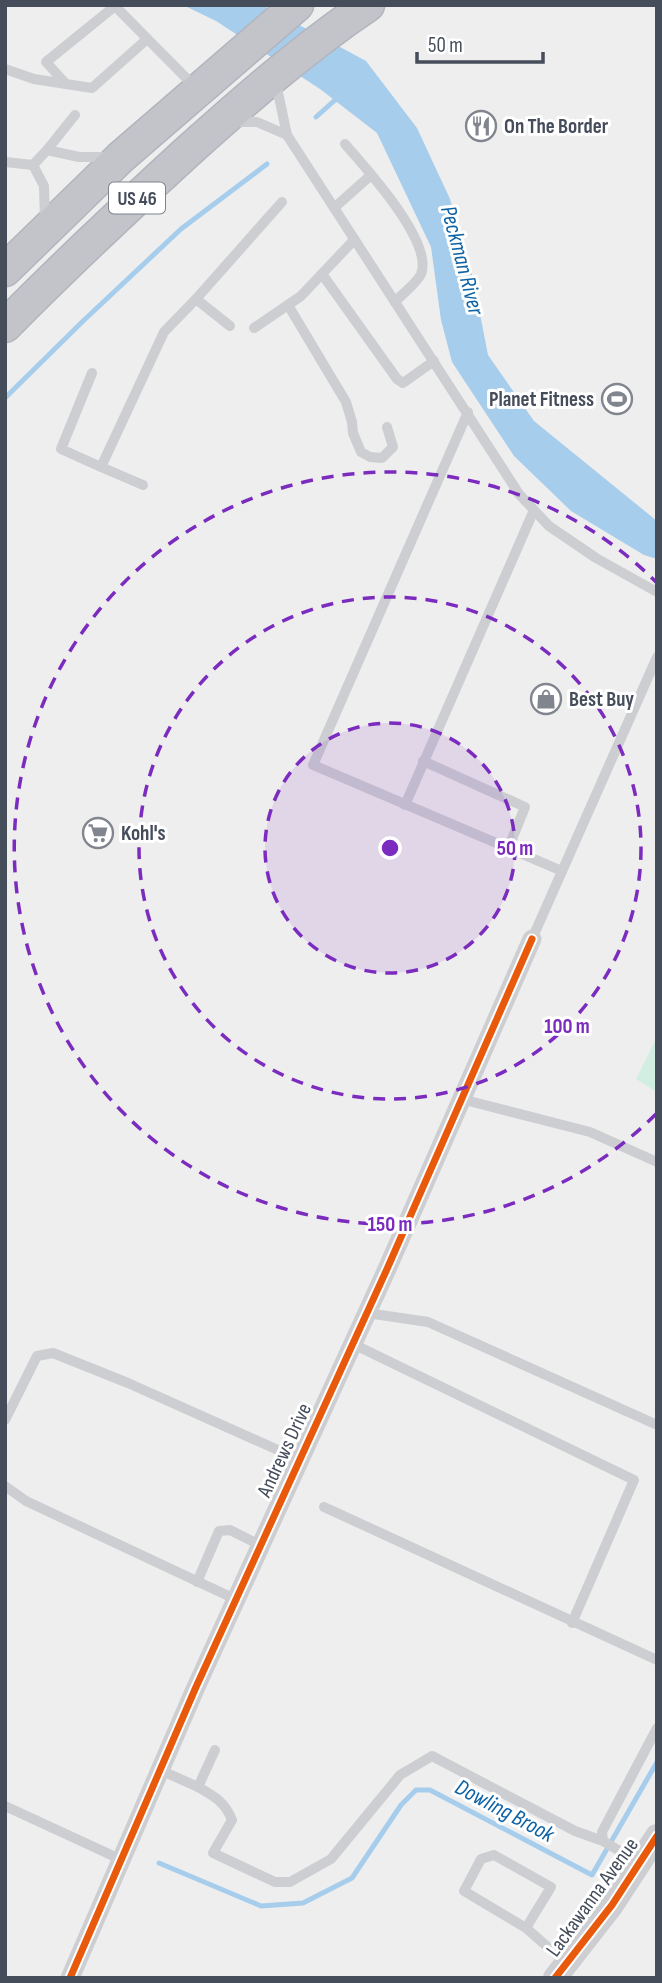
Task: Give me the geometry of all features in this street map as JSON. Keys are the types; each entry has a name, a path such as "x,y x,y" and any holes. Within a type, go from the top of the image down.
{"highway":[{"name":"US 46","path":"5,270 121,157 296,5"},
{"name":"US 46","path":"5,326 123,210 221,122 339,24 368,5"}],"street":[{"name":"Andrews Drive","path":"70,1978 235,1599 367,1313 532,939"},
{"name":"Lackawanna Avenue","path":"561,1970 612,1905 657,1836"}],"lane":[{"path":"66,84 46,62 115,6 198,90"},
{"path":"5,69 34,79 92,88 146,40"},
{"path":"275,76 287,135 519,494 549,526 596,558 657,592"},
{"path":"33,165 75,115"},
{"path":"221,122 257,122 287,135"},
{"path":"345,144 398,207 422,256 421,274 395,302"},
{"path":"47,150 79,158 121,157"},
{"path":"5,162 33,165"},
{"path":"33,165 44,187 45,229"},
{"path":"334,208 371,175"},
{"path":"102,467 164,332 282,202"},
{"path":"254,328 301,296 354,240"},
{"path":"322,274 397,379 404,383 434,361"},
{"path":"196,299 230,326"},
{"path":"288,305 346,402 353,433 361,452 370,457 382,458 393,447 387,427"},
{"path":"92,373 61,449 144,485"},
{"path":"468,412 313,765 562,871"},
{"path":"405,805 534,510"},
{"path":"532,939 657,657"},
{"path":"423,761 525,807 508,849"},
{"path":"461,1099 590,1132 657,1162"},
{"path":"367,1313 428,1322 655,1424"},
{"path":"353,1344 634,1480 572,1623"},
{"path":"5,1420 37,1356 53,1353 128,1383 298,1459"},
{"path":"5,1486 26,1501 235,1599"},
{"path":"324,1507 657,1660"},
{"path":"197,1583 219,1531 230,1530 260,1545"},
{"path":"603,1841 602,1832 657,1728"},
{"path":"198,1787 215,1750"},
{"path":"160,1770 218,1798 227,1808 232,1819 214,1853 275,1882 290,1882 331,1859 400,1775 432,1756 575,1831 603,1841 639,1863"},
{"path":"5,1806 122,1860"},
{"path":"526,1928 551,1887 494,1855 481,1859 464,1891 526,1928 561,1970"}],"green space":[{"path":"657,1037 657,1092 636,1079"}],"water":[{"name":"Peckman River","path":"183,5 262,5 366,61 417,128 450,199 473,278 488,355 534,421 657,521 657,559 644,555 571,511 514,456 452,362 441,320 431,247 377,133 320,89 216,21"}],"waterway":[{"path":"316,117 335,100 342,99"},
{"path":"5,398 181,229 267,164"},
{"name":"Dowling Brook","path":"159,1863 261,1906 303,1903 352,1878 401,1805 416,1790 430,1790 592,1875 657,1762"}],"cycle path":[{"path":"70,1978 196,1687 387,1269 532,939"},
{"path":"555,1978 612,1905 657,1836"}],"place":[{"name":"On The Border","path":"481,126"},
{"name":"Planet Fitness","path":"617,399"},
{"name":"Best Buy","path":"546,699"},
{"name":"Kohl's","path":"98,833"}]}
